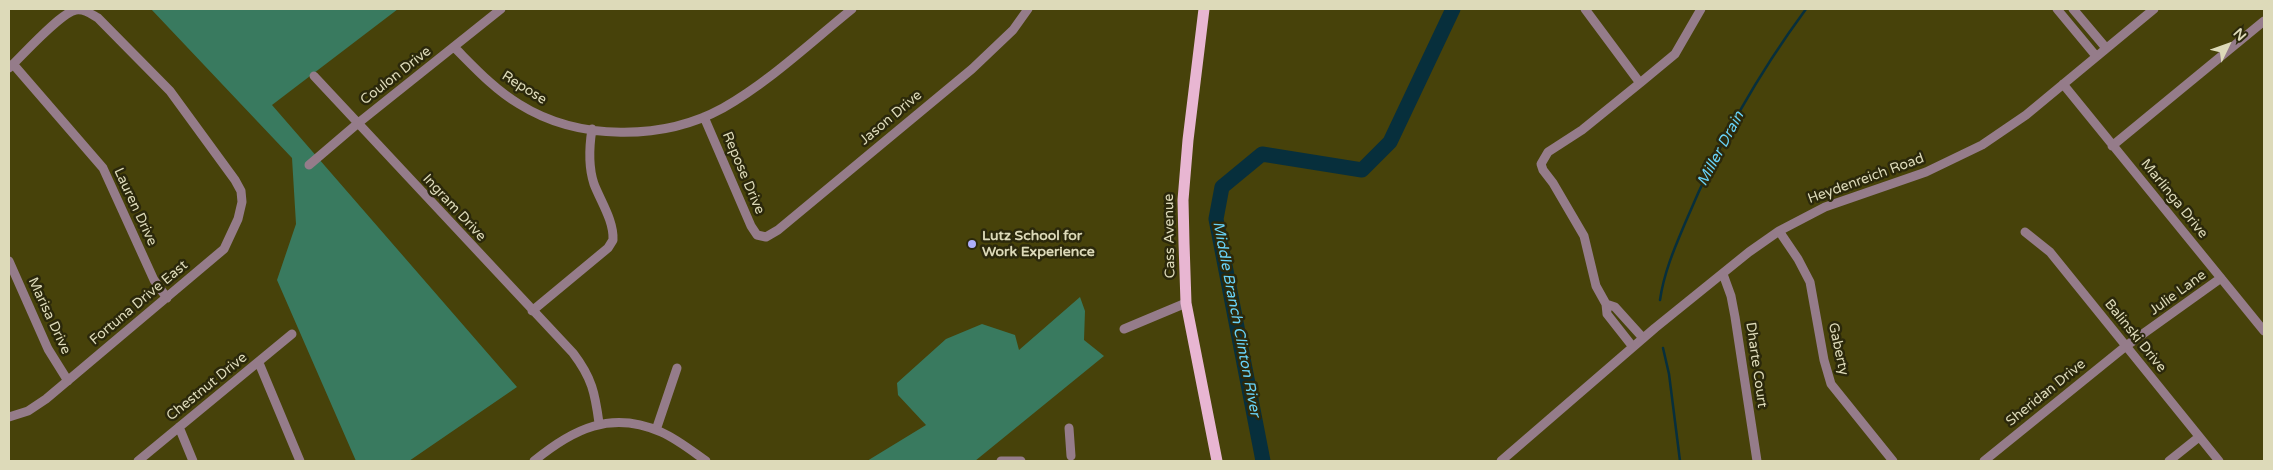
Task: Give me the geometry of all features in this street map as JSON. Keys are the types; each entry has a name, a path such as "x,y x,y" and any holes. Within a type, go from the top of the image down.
{"main road":[{"name":"Cass Avenue","path":"1204,9 1191,105 1183,200 1186,303 1217,461"}],"street":[{"name":"Coulon Drive","path":"309,165 501,9"},
{"name":"Repose","path":"454,47 495,87 545,118 592,129 626,132 654,131 671,128 704,117 755,88 852,9"},
{"name":"Jason Drive","path":"761,237 771,235 778,230 972,69 1013,30 1028,9"},
{"path":"1586,9 1640,83"},
{"path":"1633,347 1608,314 1606,304 1596,286 1584,236 1541,164 1548,152 1577,134 1675,54 1701,9"},
{"path":"2056,9 2096,56"},
{"path":"2073,9 2106,48"},
{"name":"Heydenreich Road","path":"1502,461 1643,338 1779,231 1825,207 1926,172 1964,154 2014,124 2154,9"},
{"name":"Fortuna Drive East","path":"9,417 28,411 46,399 224,249 238,220 242,202 239,185 194,122 166,87 98,18 84,11 73,11 65,15 11,66"},
{"path":"2112,146 2264,21"},
{"name":"Lauren Drive","path":"11,66 103,168 154,280 167,298"},
{"name":"Ingram Drive","path":"314,76 576,357 592,384 599,423"},
{"name":"Marlinga Drive","path":"2063,84 2264,331"},
{"name":"Repose Drive","path":"704,117 750,226 761,237"},
{"path":"532,311 608,248 613,240 611,224 591,174 590,143 592,129"},
{"name":"Gaberty","path":"1779,231 1798,259 1810,282 1824,360 1831,384 1893,461"},
{"name":"Balinski Drive","path":"2025,232 2050,252 2219,461"},
{"name":"Marisa Drive","path":"9,261 48,349 68,381"},
{"name":"Dharte Court","path":"1723,274 1734,310 1758,461"},
{"name":"Julie Lane","path":"2126,346 2221,278"},
{"path":"1124,329 1186,303"},
{"path":"1606,304 1615,306 1643,338"},
{"path":"1617,327 1626,319"},
{"name":"Chestnut Drive","path":"138,461 292,334"},
{"name":"Sheridan Drive","path":"1984,461 2126,346"},
{"path":"259,363 300,461"},
{"path":"656,430 677,368"},
{"path":"534,461 562,440 583,428 599,423 628,424 656,430 678,441 706,461"},
{"path":"179,427 194,461"},
{"path":"1068,460 1069,428"},
{"path":"2169,461 2199,437"},
{"path":"1001,461 1022,461"}],"green space":[{"path":"151,9 398,9 272,105 517,387 409,461 356,461 277,280 296,224 292,158"},
{"path":"1080,297 1085,311 1084,340 1104,356 975,461 867,461 926,425 898,395 897,383 946,339 982,324 1015,335 1019,350"}],"waterway":[{"name":"Middle Branch Clinton River","path":"1263,461 1216,219 1222,187 1262,154 1362,170 1390,142 1453,9"},
{"name":"Miller Drain","path":"1660,300 1664,280 1674,250 1711,166 1755,85 1806,9"},
{"name":"Miller Drain","path":"1663,348 1669,374 1680,461"}],"place":[{"name":"Lutz School for Work Experience","path":"972,244"}]}
